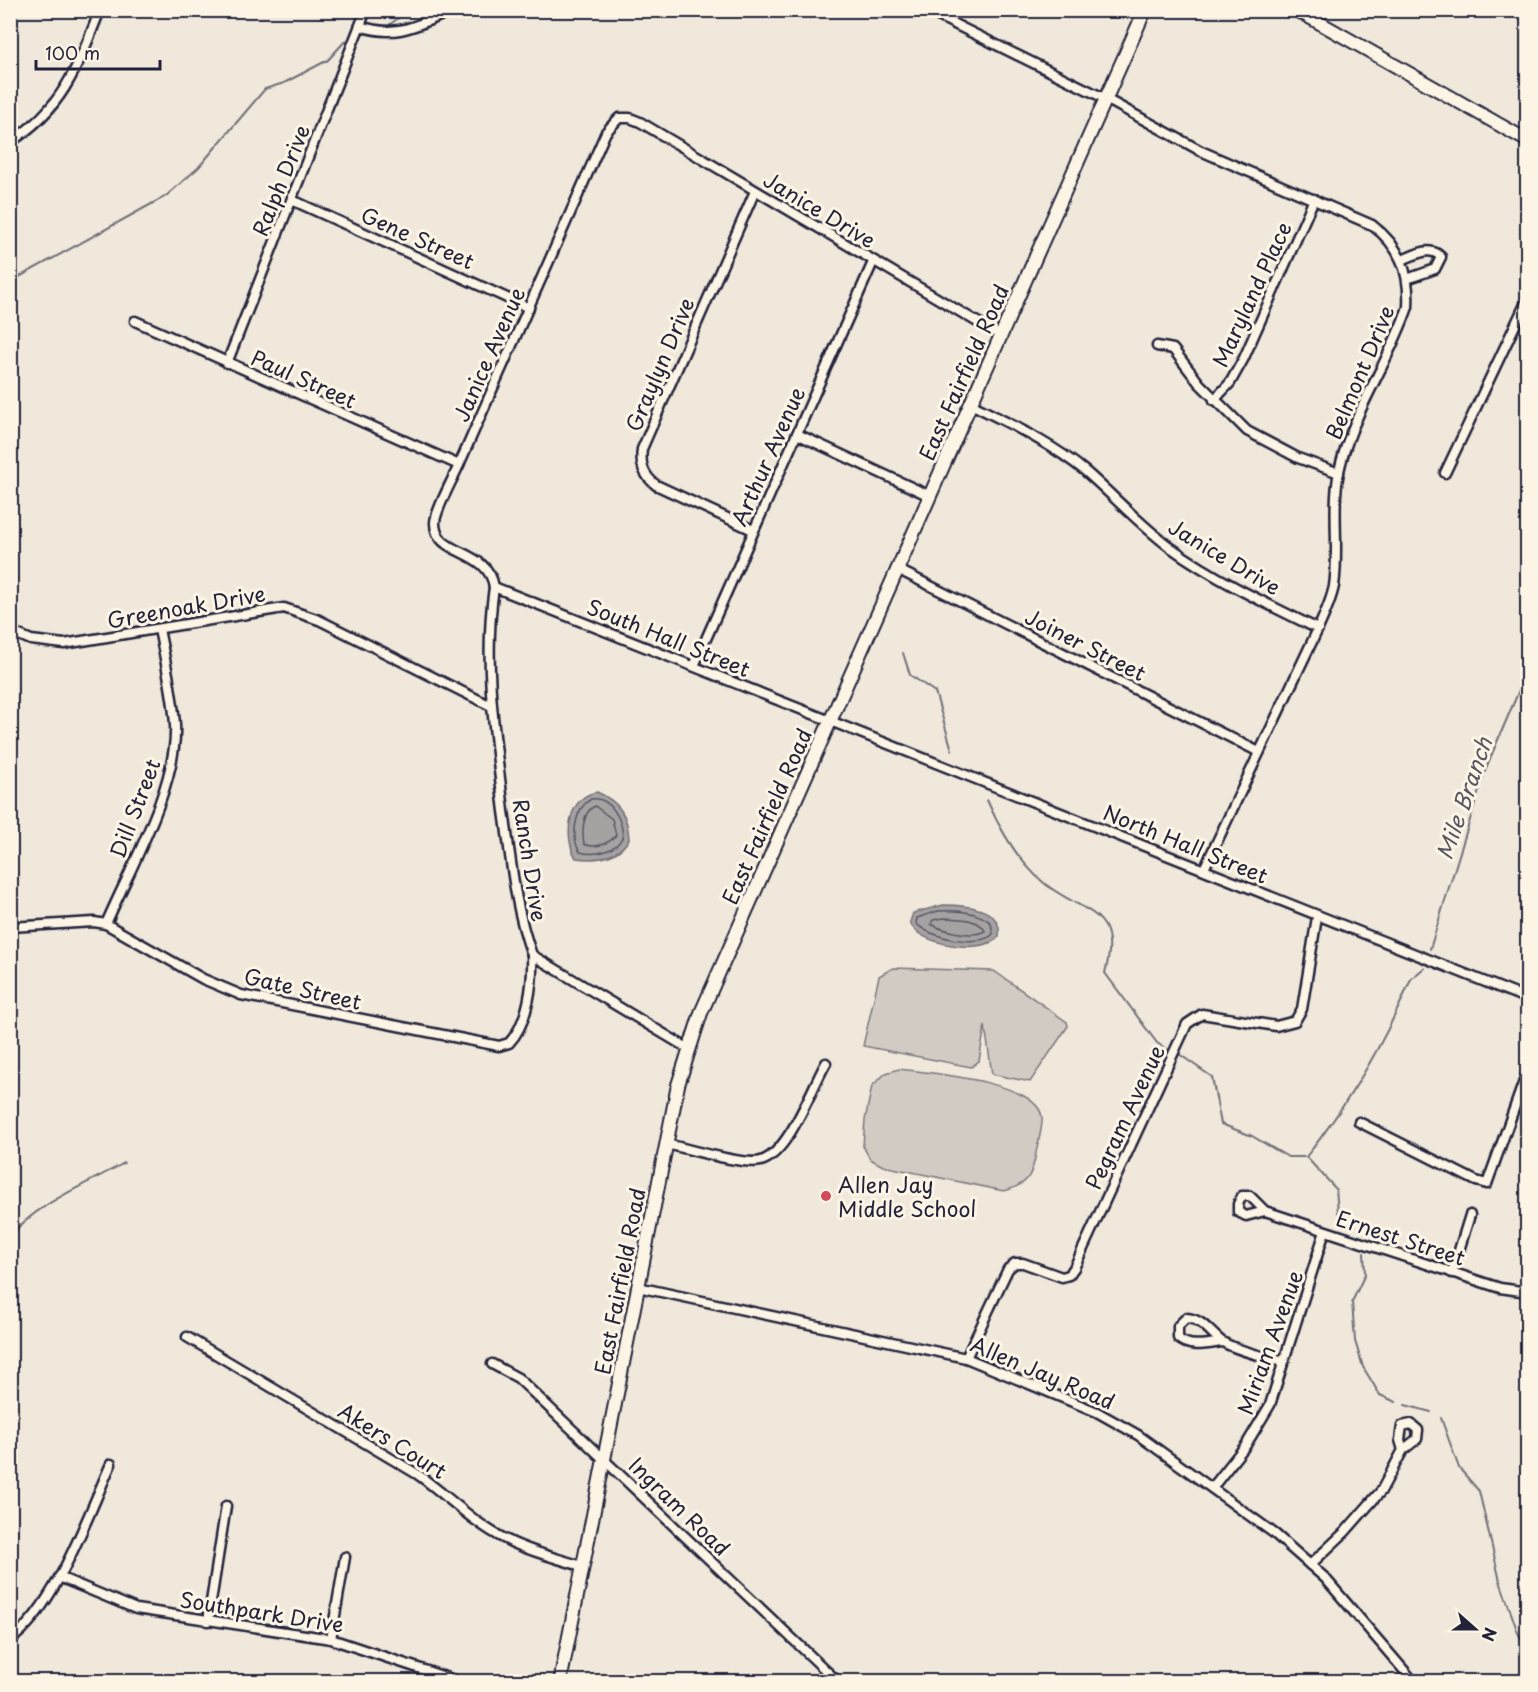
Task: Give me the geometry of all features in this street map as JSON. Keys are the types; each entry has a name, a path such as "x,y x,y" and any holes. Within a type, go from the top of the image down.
{"main road":[{"name":"East Fairfield Road","path":"560,1682 581,1566 678,1085 689,1050 740,920 830,723 1145,10"},
{"path":"1297,10 1527,141"}],"street":[{"path":"10,142 39,122 68,86 100,10"},
{"name":"Ralph Drive","path":"227,363 366,10"},
{"path":"360,26 380,32 402,32 454,10"},
{"name":"Belmont Drive","path":"926,10 1106,99 1201,151 1372,225 1392,242 1402,260 1407,279 1408,307 1401,327 1351,434 1339,473 1335,501 1334,588 1318,629 1204,869"},
{"name":"Janice Drive","path":"619,118 630,118 640,122 1001,336"},
{"name":"Janice Avenue","path":"494,587 492,574 485,565 442,542 436,531 435,520 606,132 619,118"},
{"name":"Graylyn Drive","path":"753,530 656,485 645,473 641,459 642,449 755,191"},
{"name":"Gene Street","path":"292,200 528,308"},
{"name":"Maryland Place","path":"1214,400 1230,383 1244,358 1314,200"},
{"path":"1402,260 1428,250 1436,252 1441,257 1435,269 1407,279"},
{"name":"Arthur Avenue","path":"694,666 873,262"},
{"path":"1445,473 1527,298"},
{"name":"Paul Street","path":"135,321 459,465"},
{"path":"1157,346 1173,349 1214,400 1231,417 1269,445 1339,473"},
{"name":"Janice Drive","path":"971,404 1062,454 1085,471 1136,519 1204,570 1318,629"},
{"path":"796,434 930,496"},
{"name":"Joiner Street","path":"897,569 1259,752"},
{"name":"South Hall Street","path":"494,587 694,666 830,723"},
{"name":"Ranch Drive","path":"494,587 489,668 491,706 516,896 532,955"},
{"name":"Greenoak Drive","path":"10,631 31,640 64,644 159,629 227,615 284,608 319,620 491,706"},
{"name":"Dill Street","path":"106,924 155,813 171,767 175,726 159,629"},
{"name":"North Hall Street","path":"830,723 845,726 1204,869 1317,917 1527,999"},
{"name":"Pegram Avenue","path":"966,1358 1008,1269 1014,1263 1023,1263 1062,1276 1069,1275 1074,1268 1187,1024 1202,1014 1276,1026 1295,1022 1301,1011 1317,917"},
{"name":"Gate Street","path":"10,927 94,922 106,924 203,979 241,995 499,1046 509,1043 520,1026 531,982 532,955"},
{"path":"532,955 689,1050"},
{"path":"666,1144 747,1161 761,1161 779,1150 805,1106 826,1063"},
{"path":"1359,1122 1476,1181 1487,1184 1527,1070"},
{"name":"Ernest Street","path":"1265,1210 1452,1273 1500,1288 1527,1293"},
{"path":"1452,1273 1470,1215"},
{"name":"Miriam Avenue","path":"1212,1488 1262,1422 1326,1231"},
{"name":"Allen Jay Road","path":"638,1287 966,1358 1097,1412 1138,1435 1275,1534 1310,1564 1352,1607 1414,1682"},
{"path":"1222,1342 1207,1327 1191,1318 1186,1318 1178,1326 1178,1338 1182,1342 1196,1344 1222,1342 1284,1362"},
{"name":"Akers Court","path":"187,1337 417,1474 447,1494 485,1527 508,1541 581,1566"},
{"name":"Ingram Road","path":"492,1364 518,1378 838,1682"},
{"path":"1310,1564 1345,1532 1381,1491 1403,1450"},
{"path":"10,1640 25,1630 36,1617 59,1577 111,1464"},
{"path":"208,1621 226,1506"},
{"path":"332,1639 345,1557"},
{"name":"Southpark Drive","path":"59,1577 136,1609 332,1639 460,1682"}],"shaded area":[{"path":"893,968 994,971 1067,1022 1068,1026 1030,1082 992,1074 985,1026 979,1061 971,1067 863,1046 879,976"},
{"path":"899,1069 980,1081 1022,1095 1036,1105 1042,1117 1042,1125 1033,1168 1027,1179 1018,1186 1004,1191 883,1166 870,1159 863,1146 865,1120 872,1086 886,1073"}],"water":[{"path":"597,792 611,800 621,810 627,823 629,839 619,850 606,857 576,858 569,829 574,809 587,795"},
{"path":"943,905 971,907 989,913 999,926 999,936 991,942 980,945 952,945 924,937 915,930 910,922 913,913"}],"waterway":[{"path":"389,25 409,10"},
{"path":"10,282 166,196 198,168 265,89 284,83 328,60 346,40"},
{"path":"903,653 910,675 935,692 952,750"},
{"name":"Mile Branch","path":"1430,949 1486,768 1520,688 1528,658"},
{"path":"987,800 1011,844 1035,875 1058,893 1096,915 1104,924 1108,936 1109,952 1105,973 1157,1043 1168,1050"},
{"name":"Mile Branch","path":"1343,1223 1338,1212 1336,1189 1306,1157 1337,1115 1378,1049 1411,979 1424,968"},
{"path":"1179,1054 1212,1077 1221,1124 1252,1136 1288,1157 1306,1157"},
{"path":"10,1236 49,1203 124,1163"},
{"name":"Mile Branch","path":"1364,1253 1365,1274 1352,1302 1355,1341 1363,1367 1380,1395 1396,1402"},
{"name":"Mile Branch","path":"1405,1405 1431,1412"},
{"name":"Mile Branch","path":"1441,1418 1459,1468 1479,1491 1500,1581 1518,1633 1528,1650"}],"place":[{"name":"Allen Jay Middle School","path":"826,1196"}]}
